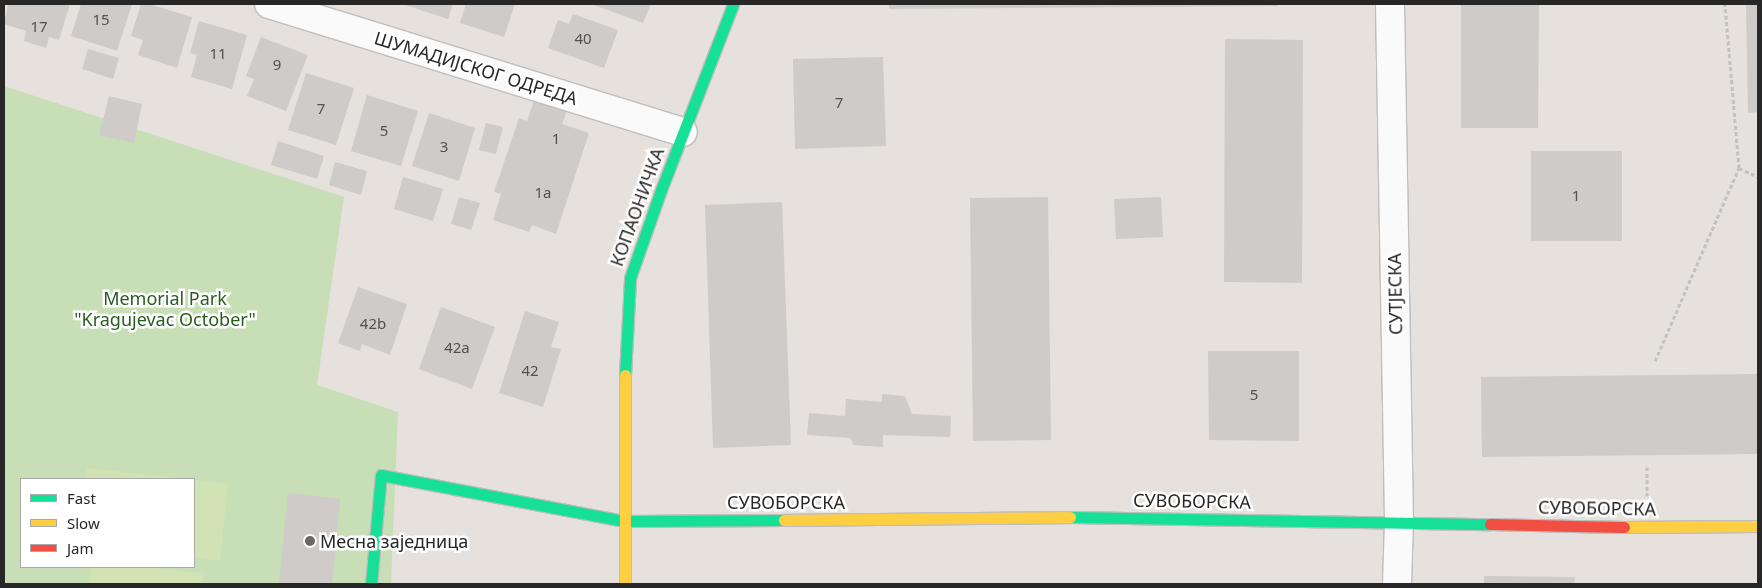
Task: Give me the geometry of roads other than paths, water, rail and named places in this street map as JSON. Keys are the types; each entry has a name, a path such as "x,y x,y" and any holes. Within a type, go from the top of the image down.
{"street":[{"name":"ШУМАДИЈСКОГ ОДРЕДА","path":"269,4 683,132"},
{"name":"КОПАОНИЧКА","path":"625,584 624,402 630,278 732,4"},
{"name":"СУТЈЕСКА","path":"1390,4 1398,522 1397,584"},
{"path":"372,584 381,474 625,521"},
{"name":"СУВОБОРСКА","path":"625,521 1118,518 1647,527 1758,526"}],"place":[{"name":"Месна заједница","path":"310,541"}],"park label":[{"name":"Memorial Park \"Kragujevac October\"","path":"165,309"}]}
